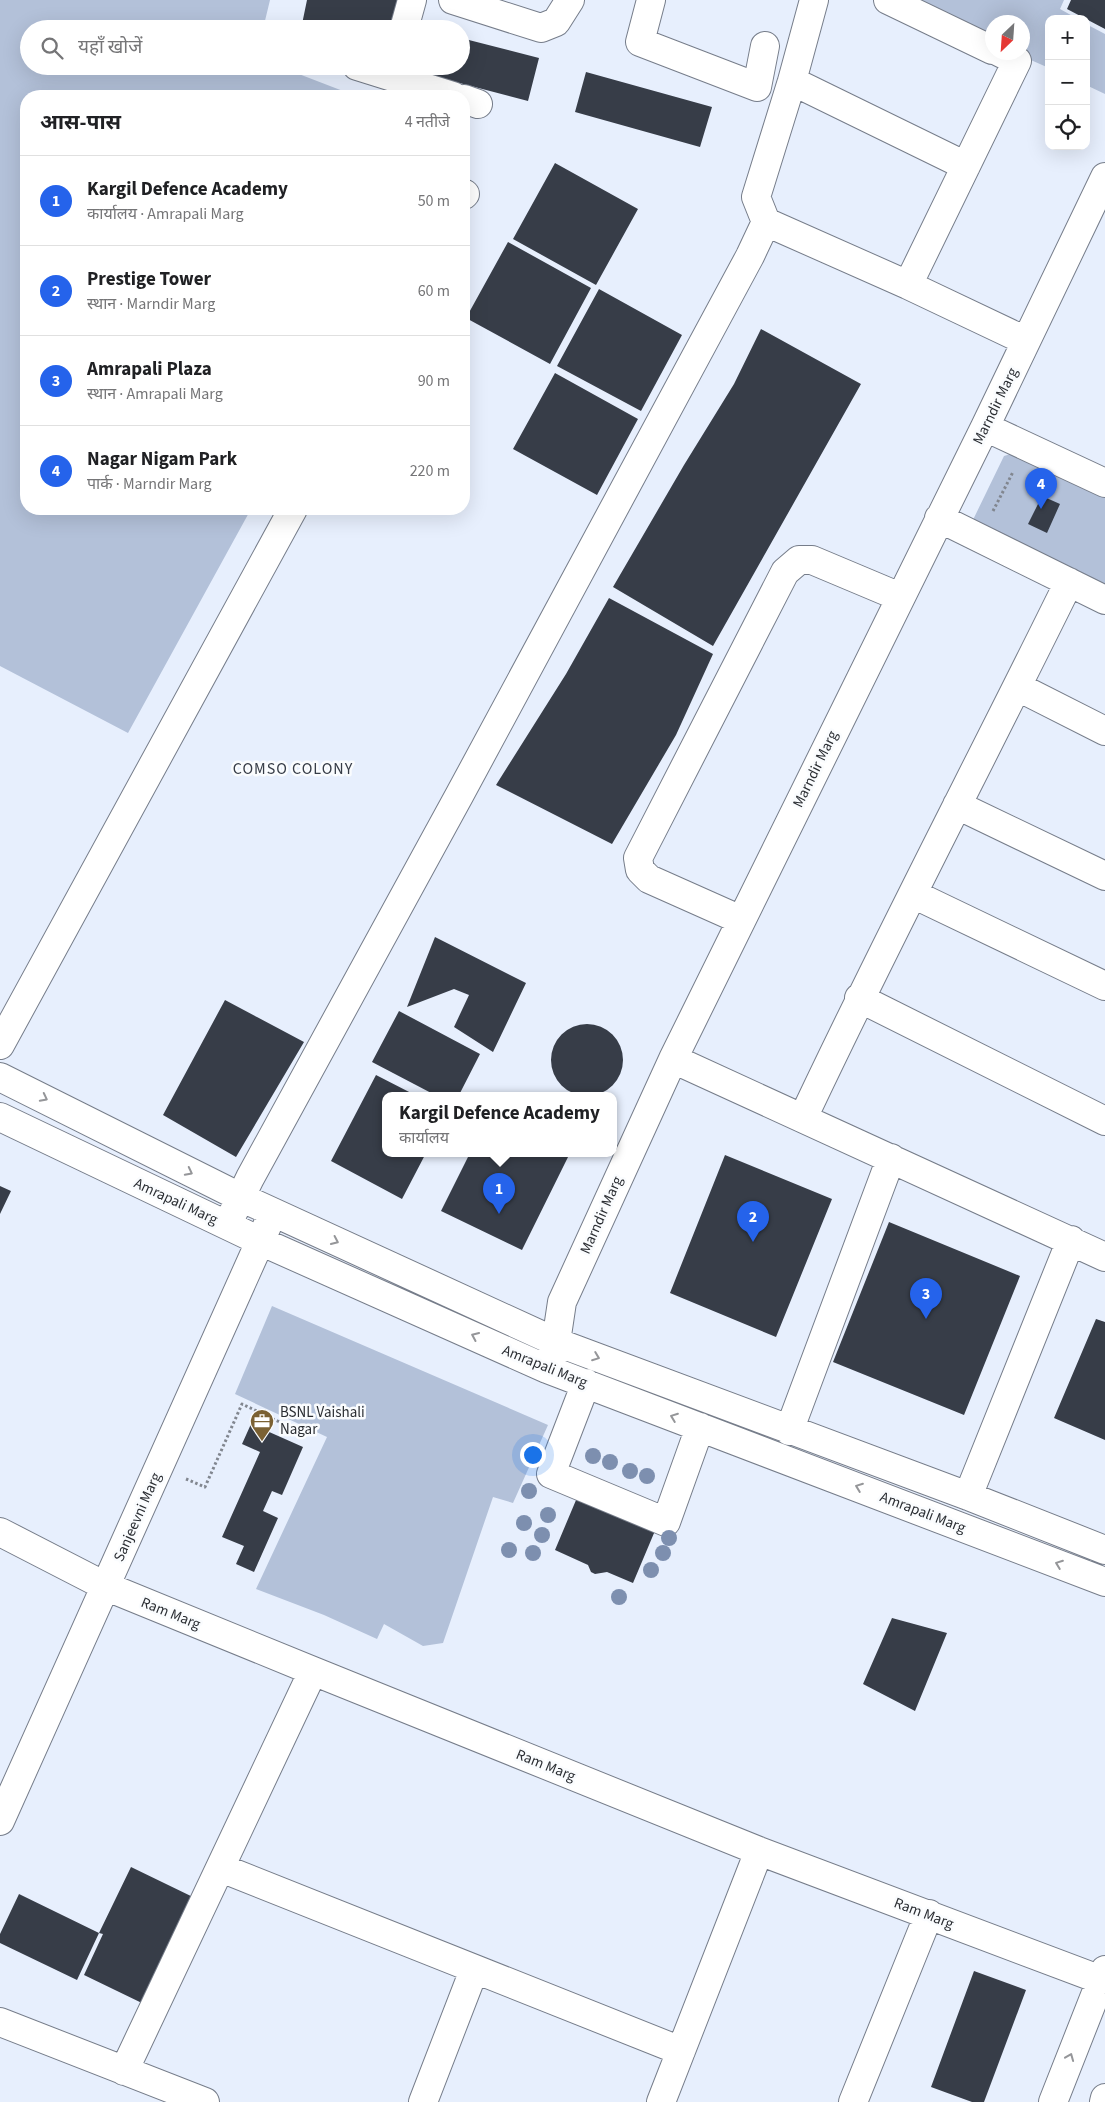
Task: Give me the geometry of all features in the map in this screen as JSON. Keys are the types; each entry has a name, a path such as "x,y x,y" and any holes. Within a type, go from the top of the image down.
{"street":[{"path":"406,20 412,0"},
{"path":"453,0 542,28 556,22 570,0"},
{"path":"652,0 640,42 757,86 765,46"},
{"path":"814,0 792,81 756,197 766,222 908,285 1026,341"},
{"path":"888,0 985,47"},
{"path":"908,285 1017,61 1015,60"},
{"path":"401,75 439,90"},
{"path":"792,81 966,166"},
{"name":"Marndir Marg","path":"547,1368 556,1342 562,1302 673,1059 985,427 1105,177"},
{"path":"227,1226 240,1197 727,300 766,222"},
{"path":"985,427 1105,483"},
{"path":"0,1045 290,515"},
{"path":"939,518 1105,600"},
{"path":"740,920 649,879 640,870 638,858 785,572 799,560 812,560 900,597"},
{"path":"803,1118 859,998 1018,687 1069,582"},
{"path":"1018,687 1105,731"},
{"path":"957,805 1105,876"},
{"path":"913,894 1105,986"},
{"path":"859,998 1105,1121"},
{"path":"673,1059 1105,1257"},
{"name":"Amrapali Marg","path":"0,1076 273,1213 556,1342 789,1431 968,1496 1095,1547"},
{"name":"Amrapali Marg","path":"0,1117 227,1226 547,1368 1105,1582"},
{"path":"789,1431 891,1158"},
{"name":"Sanjeevni Marg","path":"0,1821 273,1213"},
{"path":"968,1496 1070,1240"},
{"path":"586,1383 551,1474 666,1522 700,1427"},
{"name":"Ram Marg","path":"0,1532 105,1586 759,1851 929,1914 1103,1975"},
{"path":"124,2071 313,1671"},
{"path":"661,2102 759,1851"},
{"path":"221,1868 681,2051"},
{"path":"853,2102 929,1914"},
{"path":"423,2102 474,1970"},
{"path":"1052,2102 1103,1975"},
{"path":"0,2022 205,2102"},
{"path":"1104,2102 1105,2098"}],"path":[{"path":"991,516 1015,466"},
{"path":"158,1468 205,1487 242,1404 292,1428"}],"shaded area":[{"path":"0,0 270,0 265,20 20,20 20,75 301,75 340,90 20,90 20,515 248,515 128,733 0,666"},
{"path":"901,0 1064,0 1060,9 1071,15 1045,15 1045,66 1030,60 1030,15 985,15 985,39"},
{"path":"1090,26 1105,34 1105,94 1090,87"},
{"path":"1017,452 1105,494 1105,589 971,524 1004,456"},
{"path":"272,1306 548,1425 513,1503 493,1497 443,1643 423,1646 384,1624 377,1639 324,1615 256,1589 327,1437 235,1394"}],"building":[{"path":"307,0 401,0 396,20 303,20"},
{"path":"1071,0 1105,0 1105,29 1090,21 1090,15 1078,15 1067,9"},
{"path":"470,40 539,58 528,101 429,75 470,75"},
{"path":"586,72 712,107 700,147 575,112"},
{"path":"555,163 638,209 596,285 513,239"},
{"path":"508,242 591,288 550,364 470,320 470,311"},
{"path":"599,289 682,335 641,411 557,366"},
{"path":"761,329 861,384 713,646 613,587 734,384"},
{"path":"555,373 638,419 597,495 513,449"},
{"path":"1042,496 1060,504 1047,533 1028,524"},
{"path":"609,598 713,654 676,735 612,844 496,785 566,674"},
{"path":"435,937 526,983 493,1052 454,1027 469,995 454,989 407,1007"},
{"path":"225,1000 304,1042 236,1157 163,1115"},
{"path":"399,1011 480,1054 461,1092 429,1092 372,1062"},
{"path":"580,1025 594,1025 607,1030 617,1040 623,1060 620,1074 617,1080 603,1092 571,1092 557,1080 552,1067 552,1053 557,1040 567,1030"},
{"path":"376,1075 409,1092 382,1092 382,1157 424,1157 402,1199 331,1161"},
{"path":"725,1155 832,1199 776,1337 670,1293"},
{"path":"468,1157 568,1157 522,1250 441,1211"},
{"path":"0,1186 11,1191 0,1214"},
{"path":"889,1222 1020,1276 964,1415 833,1362"},
{"path":"1096,1319 1105,1322 1105,1440 1054,1418"},
{"path":"251,1424 303,1447 282,1495 272,1491 263,1511 278,1518 254,1572 236,1564 244,1546 222,1537 260,1452 242,1444"},
{"path":"579,1493 657,1526 633,1583 607,1572 595,1574 591,1572 588,1565 555,1550"},
{"path":"892,1618 947,1633 915,1711 863,1684"},
{"path":"131,1867 197,1899 146,2005 84,1975 103,1934 99,1933"},
{"path":"19,1894 99,1933 77,1980 0,1943 0,1934"},
{"path":"974,1971 1026,1990 984,2102 972,2102 931,2087"}],"place":[{"name":"Nagar Nigam Park","path":"1041,509"},
{"name":"Kargil Defence Academy","path":"499,1214"},
{"name":"Prestige Tower","path":"753,1242"},
{"name":"Amrapali Plaza","path":"926,1319"},
{"name":"BSNL Vaishali Nagar","path":"262,1442"}],"district":[{"name":"COMSO COLONY","path":"293,768"}]}
